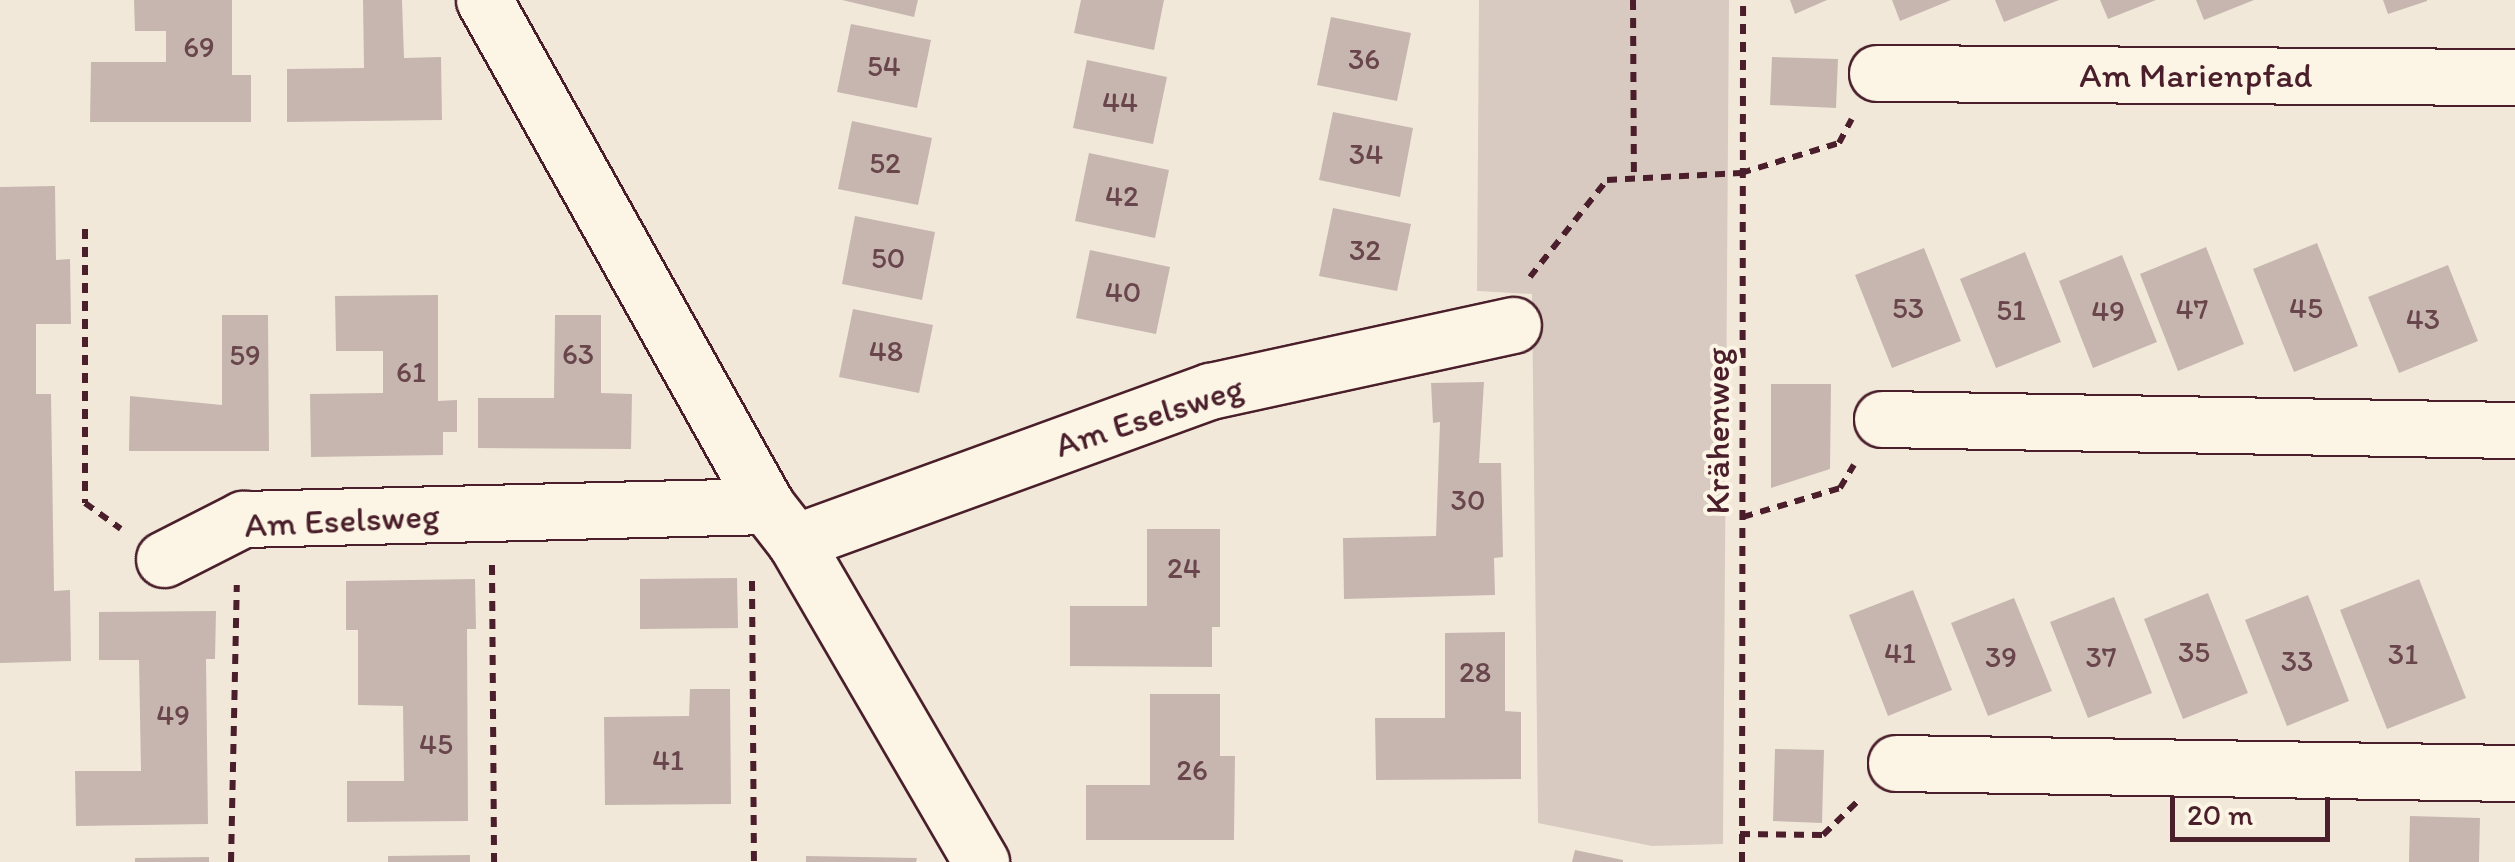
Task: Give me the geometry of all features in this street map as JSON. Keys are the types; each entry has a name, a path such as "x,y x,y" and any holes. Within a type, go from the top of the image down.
{"street":[{"path":"484,0 781,524 982,862"},
{"name":"Am Marienpfad","path":"1877,73 2515,78"},
{"name":"Am Eselsweg","path":"164,559 243,519 492,513 781,524 1210,391 1514,325"},
{"path":"1882,419 2515,430"},
{"path":"1896,763 2515,773"}],"path":[{"path":"1633,0 1634,179"},
{"name":"Krähenweg","path":"1742,862 1743,0"},
{"path":"1514,325 1533,269 1608,180 1741,173 1839,143"},
{"path":"85,229 85,504 164,559"},
{"path":"1742,517 1840,488"},
{"path":"492,513 494,862"},
{"path":"231,862 234,624 243,519"},
{"path":"754,862 752,567 781,524"},
{"path":"1740,834 1824,835"}],"shaded area":[{"path":"1479,0 1729,0 1723,844 1652,846 1538,823 1532,294 1477,291"}],"building":[{"path":"134,0 232,0 232,75 251,75 251,122 90,122 91,62 166,62 166,31 135,31"},
{"path":"363,0 402,0 404,58 441,57 442,120 287,122 287,69 364,68"},
{"path":"842,0 918,0 914,17"},
{"path":"1081,0 1164,0 1154,50 1074,33"},
{"path":"1790,0 1827,0 1795,14"},
{"path":"1892,0 1951,0 1900,21"},
{"path":"1995,0 2059,0 2004,22"},
{"path":"2100,0 2156,0 2108,19"},
{"path":"2196,0 2254,0 2204,20"},
{"path":"2383,0 2427,0 2427,1 2388,14"},
{"path":"1331,17 1411,33 1397,101 1317,85"},
{"path":"851,24 931,40 917,108 837,92"},
{"path":"1772,57 1838,59 1836,108 1770,105"},
{"path":"1087,60 1167,77 1153,144 1073,128"},
{"path":"1333,112 1413,128 1400,197 1319,180"},
{"path":"852,121 932,138 918,205 838,189"},
{"path":"1089,153 1169,170 1155,238 1075,221"},
{"path":"55,186 56,260 70,259 71,324 36,324 36,394 51,394 54,591 70,590 71,661 0,663 0,187"},
{"path":"1333,208 1411,224 1397,291 1319,276"},
{"path":"855,216 935,232 922,300 842,284"},
{"path":"2317,243 2358,346 2294,372 2253,269"},
{"path":"2206,247 2244,344 2178,371 2140,274"},
{"path":"1924,248 1961,341 1892,368 1855,275"},
{"path":"1090,250 1170,267 1156,334 1076,318"},
{"path":"2025,252 2061,342 1996,368 1960,279"},
{"path":"2122,255 2157,342 2093,368 2059,281"},
{"path":"2448,265 2478,341 2399,373 2368,297"},
{"path":"438,295 438,401 457,400 457,432 443,432 443,455 311,457 310,394 383,393 383,351 336,351 335,296"},
{"path":"853,309 933,325 919,393 839,377"},
{"path":"222,315 268,315 269,451 129,451 130,396 222,405"},
{"path":"555,315 601,315 601,393 632,394 631,449 478,448 478,398 554,398"},
{"path":"1484,382 1479,463 1501,463 1503,557 1494,558 1495,595 1344,599 1343,538 1436,536 1440,422 1433,423 1431,383"},
{"path":"1771,384 1831,384 1830,469 1771,488"},
{"path":"1147,529 1220,529 1220,627 1212,627 1212,667 1070,666 1070,606 1147,606"},
{"path":"737,578 738,628 640,629 640,579"},
{"path":"475,579 476,629 467,629 468,821 347,822 347,781 404,781 403,706 358,705 358,630 346,630 346,581"},
{"path":"2419,579 2466,698 2387,729 2340,610"},
{"path":"1913,590 1952,690 1888,716 1849,615"},
{"path":"2208,593 2248,693 2183,719 2144,619"},
{"path":"2308,595 2349,701 2287,726 2245,620"},
{"path":"2114,597 2152,693 2088,718 2050,622"},
{"path":"2014,598 2052,691 1988,716 1951,623"},
{"path":"216,611 215,659 206,659 208,824 76,826 75,771 141,771 139,660 99,660 99,612"},
{"path":"1505,632 1505,711 1521,712 1521,779 1376,780 1375,718 1445,718 1445,633"},
{"path":"690,689 730,689 731,804 605,805 604,717 689,716"},
{"path":"1150,694 1220,694 1220,756 1235,756 1234,840 1086,840 1086,785 1150,785"},
{"path":"1775,749 1824,750 1822,823 1773,821"},
{"path":"2410,816 2480,818 2479,862 2409,862"},
{"path":"1575,850 1623,860 1623,862 1572,862"},
{"path":"470,855 470,862 388,862 388,856"},
{"path":"806,856 917,858 916,862 806,862"},
{"path":"209,857 209,862 135,862 135,858"}]}
